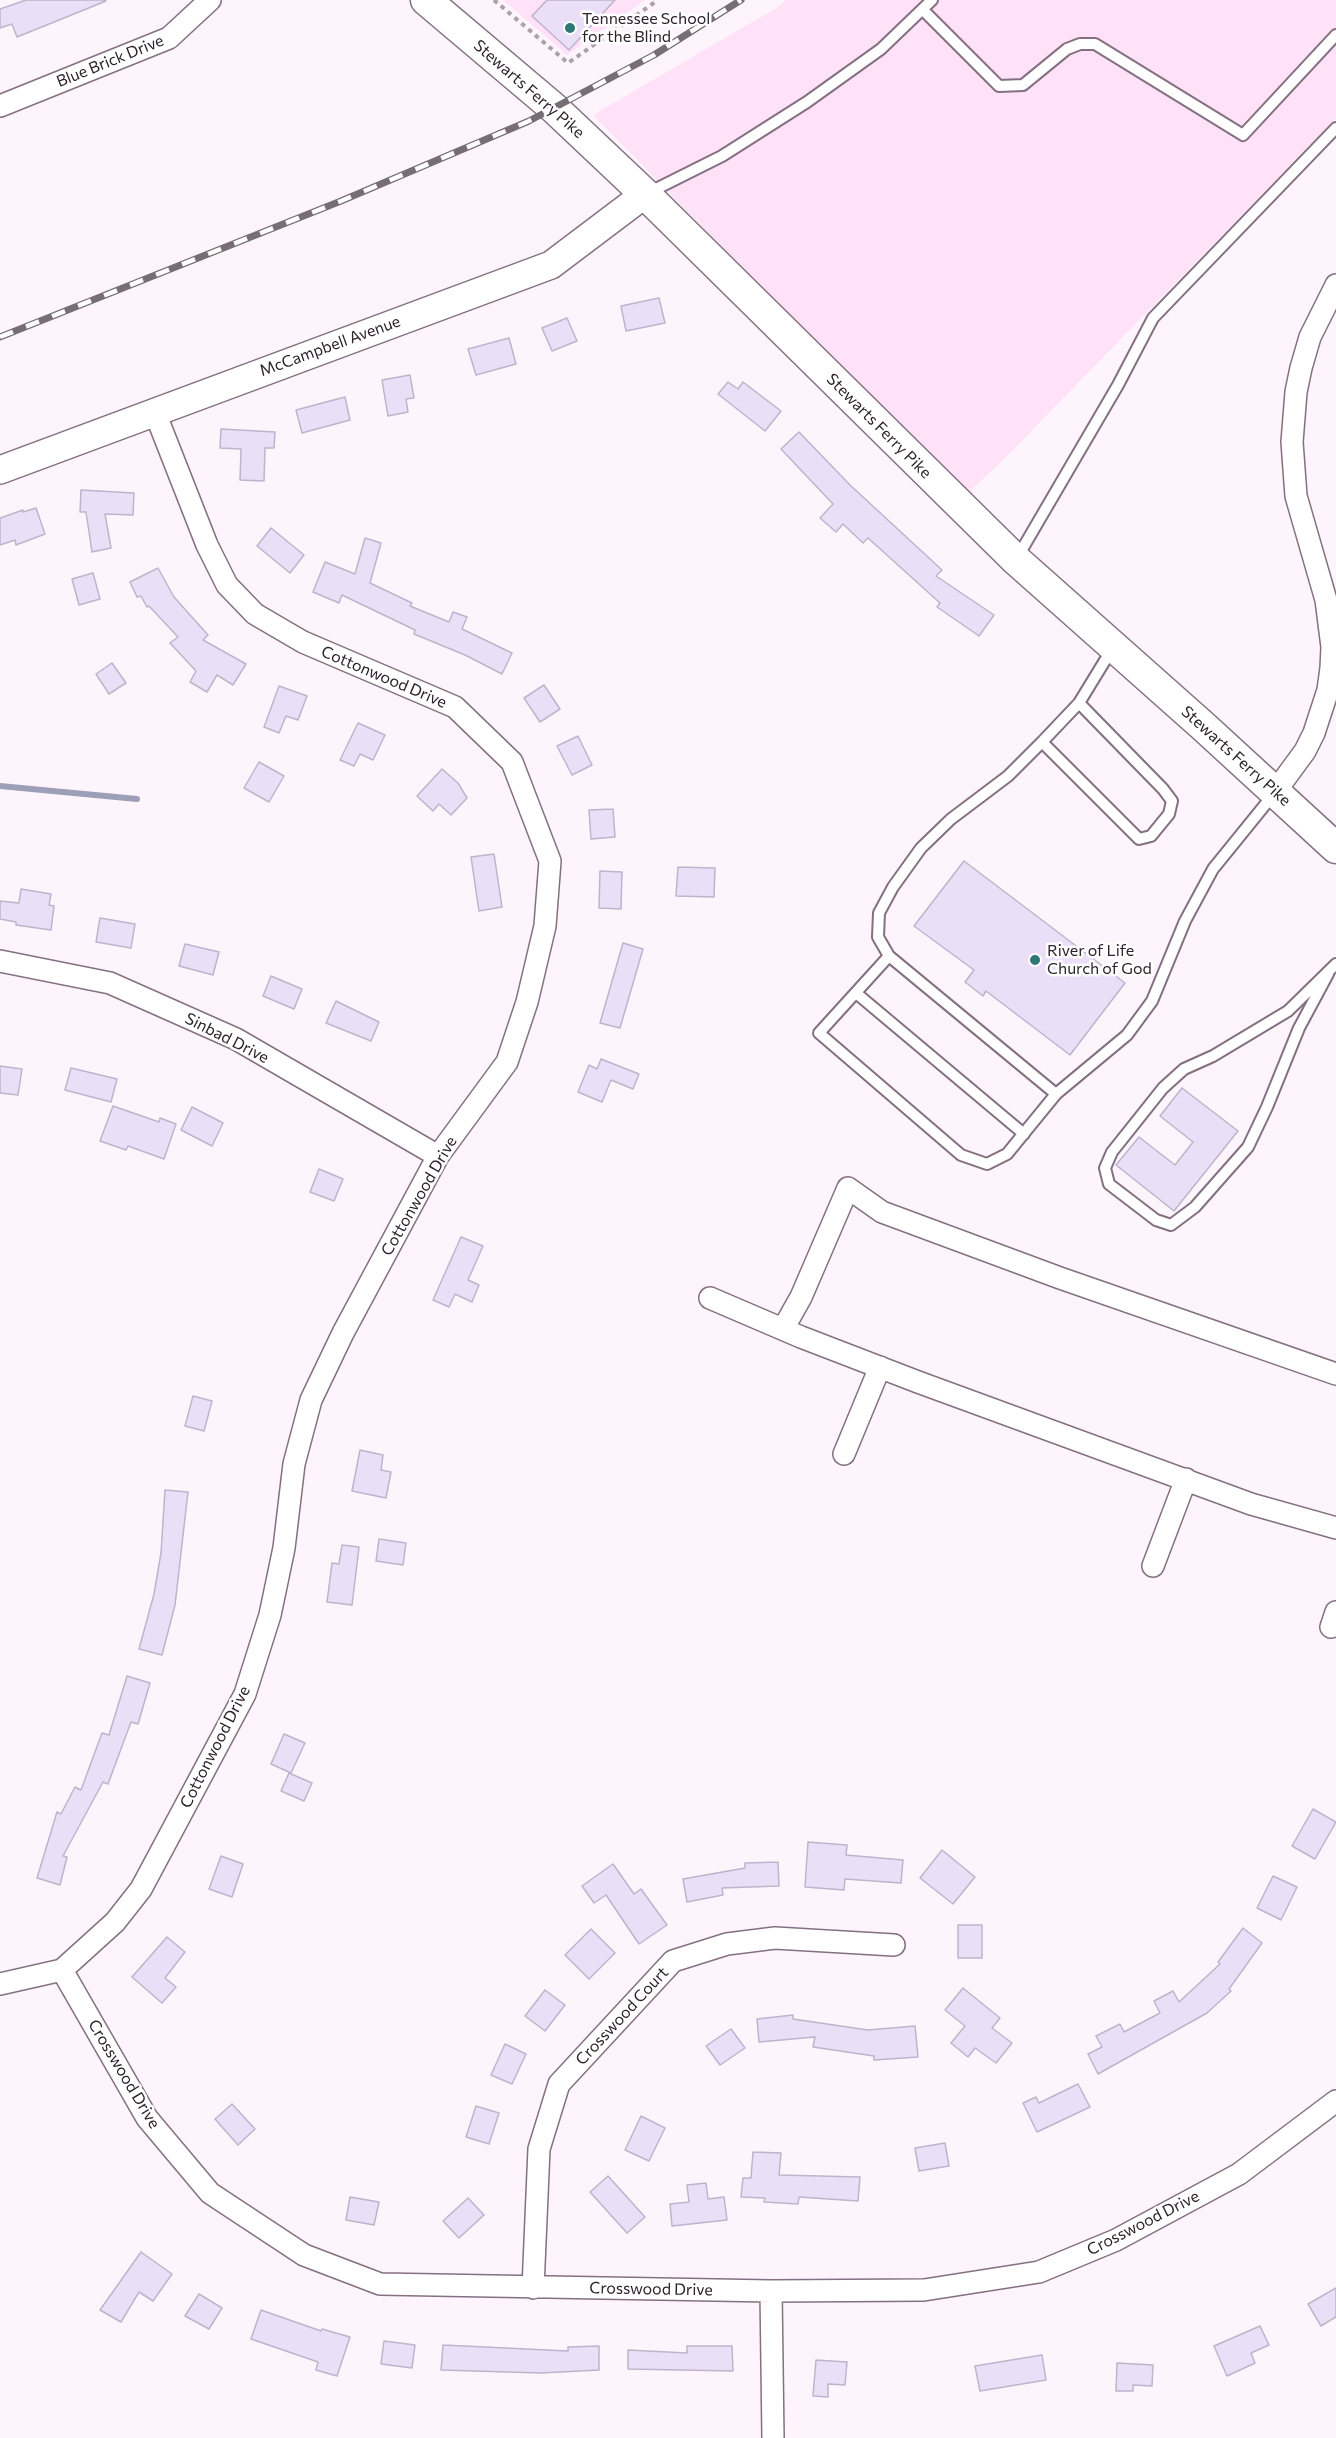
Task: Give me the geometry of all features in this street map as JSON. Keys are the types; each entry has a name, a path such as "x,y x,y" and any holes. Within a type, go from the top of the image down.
{"main road":[{"name":"Stewarts Ferry Pike","path":"426,0 555,109 645,194 1016,560 1336,848"}],"street":[{"name":"Blue Brick Drive","path":"0,106 169,38 210,0"},
{"name":"McCampbell Avenue","path":"0,470 154,410 551,265 645,194"},
{"path":"1275,792 1305,751 1314,733 1328,690 1334,660 1333,621 1296,496 1292,442 1296,392 1301,368 1314,328 1336,285"},
{"name":"Cottonwood Drive","path":"0,1984 62,1970 115,1922 141,1889 244,1694 270,1615 284,1548 294,1464 311,1400 343,1333 438,1156 507,1062 527,1002 545,926 550,861 512,762 455,707 303,642 255,614 227,585 207,545 154,410"},
{"name":"Sinbad Drive","path":"0,961 110,983 237,1039 438,1156"},
{"path":"783,1329 801,1297 848,1188 882,1212 1071,1282 1336,1374"},
{"path":"710,1298 880,1367 1251,1504 1336,1527"},
{"path":"844,1454 880,1367"},
{"path":"1153,1566 1186,1479"},
{"name":"Crosswood Court","path":"533,2288 538,2149 559,2084 673,1961 727,1944 775,1938 894,1946"},
{"name":"Crosswood Drive","path":"62,1970 147,2118 210,2193 304,2255 380,2284 771,2291 924,2290 1039,2272 1116,2240 1239,2174 1336,2101"},
{"path":"771,2291 773,2438"}],"lane":[{"path":"645,194 722,156 807,102 881,49 932,0"},
{"path":"922,10 999,86 1023,85 1067,49 1080,44 1095,44 1243,135 1336,35"},
{"path":"1016,560 1118,385 1153,318 1336,128"},
{"path":"1056,1094 889,956 878,937 879,913 893,887 921,848 951,819 1008,777 1079,703 1113,647"},
{"path":"1042,742 1139,839 1151,836 1169,814 1172,801 1079,703"},
{"path":"889,956 819,1034 961,1155 987,1164 1007,1155 1056,1094 1127,1035 1152,1001 1185,921 1212,869 1275,792"},
{"path":"1328,974 1299,1028 1248,1147 1195,1207 1172,1226 1156,1220 1109,1185 1105,1168 1112,1152 1163,1088 1184,1069 1213,1056 1288,1011 1336,964"},
{"path":"856,993 1024,1134"}],"path":[{"path":"494,0 568,63 658,0"}],"shaded area":[{"name":"Tennessee School for the Blind","path":"503,0 645,0 567,55"},
{"path":"786,0 1336,0 1336,118 1006,457 966,495 593,115 778,7"}],"building":[{"path":"26,0 106,1 17,37 12,24 0,28 0,9"},
{"path":"547,0 615,0 569,50 532,16"},
{"path":"659,298 665,323 626,331 621,306"},
{"path":"567,318 577,341 552,351 542,328"},
{"path":"509,338 516,364 476,375 468,349"},
{"path":"410,375 414,398 406,399 408,412 388,416 382,380"},
{"path":"728,382 738,389 743,382 781,411 765,431 718,394"},
{"path":"345,397 350,420 302,433 296,410"},
{"path":"221,429 275,432 274,448 265,448 264,481 240,480 241,449 220,448"},
{"path":"799,432 850,485 942,570 936,576 994,615 979,636 937,607 940,603 868,538 863,543 843,524 836,532 820,518 833,504 781,449"},
{"path":"81,490 134,493 133,515 105,514 111,548 92,552 86,512 80,512"},
{"path":"36,508 45,534 16,545 15,540 0,545 0,518"},
{"path":"271,528 304,555 290,573 257,546"},
{"path":"365,538 381,543 370,583 412,603 410,606 449,622 453,612 467,617 462,629 512,653 502,674 465,655 414,634 415,630 342,595 339,603 313,592 325,562 355,574"},
{"path":"158,568 174,597 208,635 203,640 246,664 233,685 217,675 207,692 190,682 196,671 170,643 178,637 149,606 147,607 141,596 137,597 130,582"},
{"path":"93,573 100,599 79,605 72,579"},
{"path":"112,663 126,683 109,694 96,674"},
{"path":"544,685 560,709 540,722 524,698"},
{"path":"279,686 307,696 298,720 286,716 279,733 264,727"},
{"path":"358,723 385,735 373,760 360,754 354,766 340,760"},
{"path":"578,736 592,765 572,775 557,746"},
{"path":"259,762 284,776 269,802 244,788"},
{"path":"442,769 458,783 467,798 451,815 439,804 433,811 417,796"},
{"path":"613,809 615,837 591,839 589,810"},
{"path":"494,854 502,907 479,911 471,857"},
{"name":"River of Life Church of God","path":"964,861 1125,983 1070,1055 986,991 983,996 965,982 974,970 914,926"},
{"path":"678,867 715,868 714,897 676,896"},
{"path":"600,871 622,872 621,909 599,908"},
{"path":"21,889 51,894 49,905 54,906 51,930 16,925 16,922 0,919 0,901 19,903"},
{"path":"100,918 135,924 131,948 96,942"},
{"path":"623,943 643,949 620,1028 600,1023"},
{"path":"185,944 219,952 213,975 179,966"},
{"path":"271,976 302,989 294,1009 263,996"},
{"path":"336,1001 379,1022 371,1041 326,1023"},
{"path":"601,1059 639,1074 633,1089 611,1080 602,1102 578,1092 589,1065 597,1069"},
{"path":"0,1066 22,1069 18,1095 0,1093"},
{"path":"71,1068 117,1079 111,1102 65,1090"},
{"path":"1182,1088 1238,1131 1174,1211 1116,1165 1139,1137 1175,1165 1193,1142 1160,1116"},
{"path":"113,1106 159,1122 160,1118 176,1124 164,1159 128,1146 126,1150 100,1141"},
{"path":"192,1107 223,1123 212,1146 181,1130"},
{"path":"319,1169 343,1179 334,1201 310,1192"},
{"path":"461,1237 483,1246 468,1280 479,1285 472,1302 455,1294 449,1307 433,1300"},
{"path":"193,1396 212,1401 204,1431 185,1426"},
{"path":"360,1450 383,1455 381,1470 391,1472 386,1498 352,1491"},
{"path":"165,1490 188,1492 175,1605 162,1655 139,1649 154,1594 161,1553"},
{"path":"379,1539 406,1543 403,1565 376,1561"},
{"path":"342,1545 359,1547 352,1605 327,1602 332,1563 339,1564"},
{"path":"127,1676 150,1683 138,1724 131,1722 108,1784 103,1782 63,1856 67,1857 60,1885 37,1878 57,1812 61,1814 75,1787 81,1790 102,1733 109,1735"},
{"path":"284,1734 305,1743 291,1773 271,1764"},
{"path":"289,1773 312,1783 304,1801 281,1791"},
{"path":"1313,1809 1336,1822 1315,1859 1292,1846"},
{"path":"808,1842 847,1845 846,1855 903,1860 901,1883 845,1879 844,1890 805,1887"},
{"path":"942,1850 975,1877 953,1904 920,1878"},
{"path":"221,1856 243,1864 232,1897 209,1889"},
{"path":"778,1862 779,1886 722,1888 723,1895 687,1902 683,1879 745,1868 745,1863"},
{"path":"613,1864 634,1894 641,1889 667,1925 639,1944 606,1895 594,1903 582,1886"},
{"path":"1273,1876 1297,1887 1281,1920 1257,1908"},
{"path":"958,1925 982,1925 982,1958 958,1958"},
{"path":"1243,1928 1262,1943 1229,1989 1231,1991 1207,2013 1098,2074 1088,2054 1102,2047 1096,2036 1120,2024 1124,2032 1160,2013 1154,2001 1173,1991 1179,2002 1220,1964 1218,1962"},
{"path":"591,1929 615,1953 589,1979 565,1955"},
{"path":"167,1937 185,1952 165,1978 176,1987 162,2003 132,1977"},
{"path":"963,1988 1000,2018 992,2028 1012,2043 996,2063 975,2048 968,2057 951,2043 965,2026 945,2010"},
{"path":"545,1990 565,2005 545,2031 525,2016"},
{"path":"793,2015 793,2019 868,2030 915,2026 918,2057 874,2060 874,2056 813,2047 815,2037 759,2042 757,2019"},
{"path":"731,2029 745,2048 720,2065 706,2046"},
{"path":"505,2044 526,2054 512,2084 491,2075"},
{"path":"1078,2084 1090,2107 1037,2132 1023,2103 1036,2097 1039,2103"},
{"path":"232,2104 255,2129 238,2145 215,2119"},
{"path":"476,2106 499,2113 489,2144 466,2137"},
{"path":"641,2116 665,2128 649,2161 625,2150"},
{"path":"945,2143 949,2166 919,2171 915,2148"},
{"path":"753,2152 781,2153 779,2175 860,2177 858,2201 799,2197 798,2204 764,2202 765,2198 741,2197 743,2178 751,2178"},
{"path":"608,2176 645,2217 627,2233 590,2192"},
{"path":"706,2183 708,2199 724,2197 727,2220 672,2226 670,2204 689,2202 687,2185"},
{"path":"350,2197 379,2202 374,2225 346,2220"},
{"path":"468,2198 484,2215 459,2238 443,2221"},
{"path":"141,2252 172,2274 153,2301 139,2292 121,2322 100,2310"},
{"path":"1336,2288 1336,2317 1321,2326 1308,2304"},
{"path":"199,2294 222,2308 209,2329 185,2316"},
{"path":"261,2310 321,2331 322,2329 350,2337 337,2376 316,2370 318,2362 251,2339"},
{"path":"1260,2326 1269,2345 1251,2353 1255,2363 1227,2376 1214,2346"},
{"path":"384,2341 415,2345 412,2368 381,2364"},
{"path":"443,2345 568,2351 568,2347 599,2346 599,2370 541,2373 441,2370"},
{"path":"687,2346 732,2346 733,2371 628,2369 628,2350 687,2353"},
{"path":"1042,2355 1046,2380 980,2391 975,2366"},
{"path":"816,2360 847,2362 845,2385 828,2384 828,2397 813,2396"},
{"path":"1117,2363 1153,2365 1152,2386 1133,2385 1133,2391 1116,2391"}],"waterway":[{"path":"0,786 137,799"}],"railway":[{"path":"0,337 341,201 529,121 654,55 741,0"}],"place":[{"name":"Tennessee School for the Blind","path":"570,28"},
{"name":"River of Life Church of God","path":"1035,960"}]}
